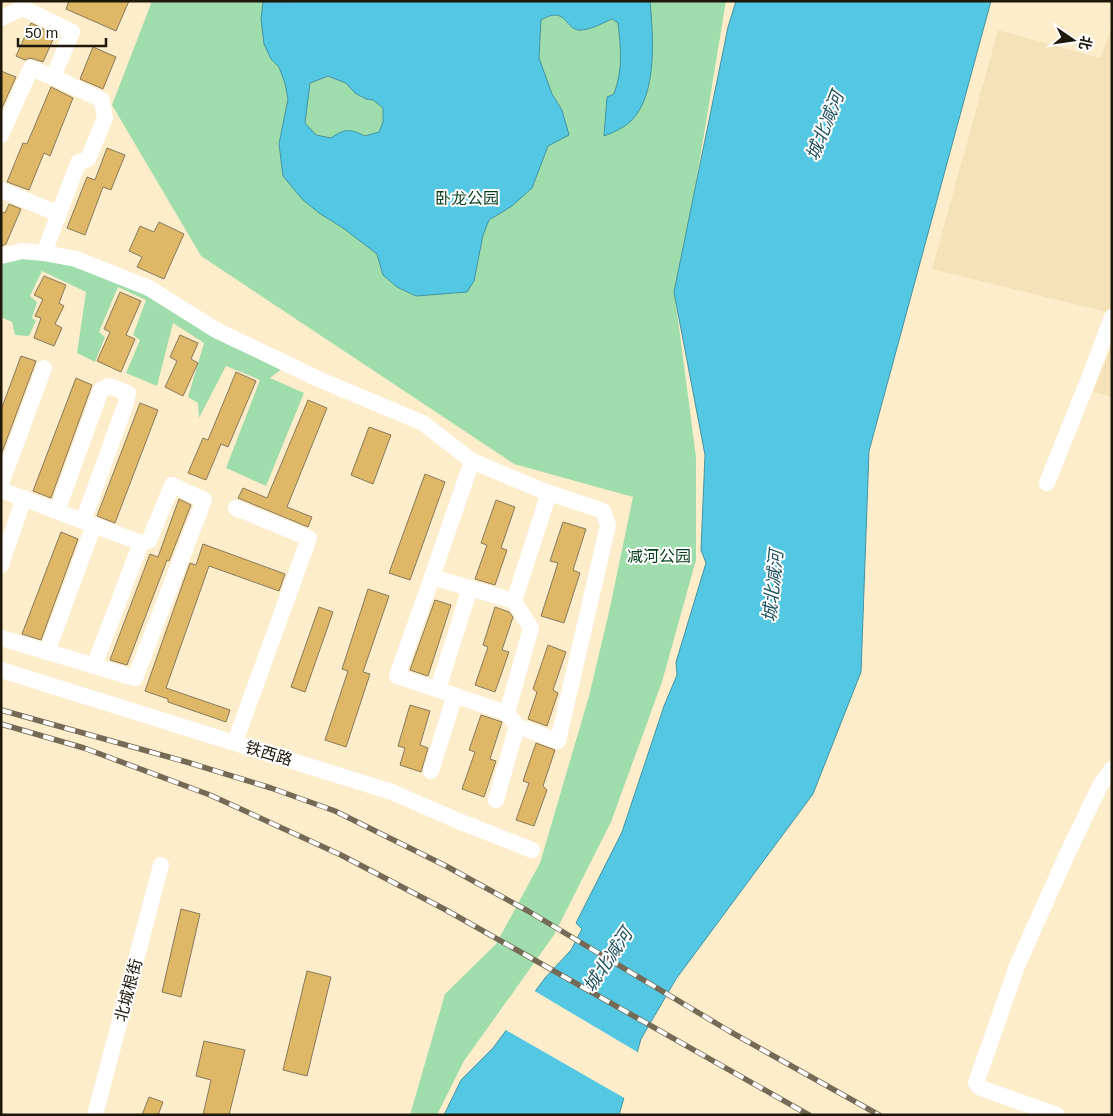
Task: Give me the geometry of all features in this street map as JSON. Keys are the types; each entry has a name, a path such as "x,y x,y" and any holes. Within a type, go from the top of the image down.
{"street":[{"path":"1,18 23,8 72,32 53,77"},
{"path":"1,135 31,68 102,100 105,118 88,159 78,163 44,253"},
{"path":"1,190 59,214"},
{"path":"1,256 22,251 76,259 149,288 224,334 316,378 423,423 472,461 603,512 608,525 558,741 455,695 397,676 472,461"},
{"path":"1047,483 1096,363 1112,317"},
{"path":"1,484 44,368"},
{"path":"47,652 89,523 128,393 109,386 101,390 57,511"},
{"path":"1,490 141,543 149,541 172,485 204,500 135,678 1,638"},
{"path":"514,600 549,492"},
{"path":"1,564 24,498"},
{"path":"235,742 309,538 236,508"},
{"path":"94,666 141,543"},
{"path":"432,577 514,600 531,628 496,800"},
{"path":"438,689 470,588"},
{"name":"铁西路","path":"1,670 392,792 532,850"},
{"path":"431,771 455,695"},
{"path":"1057,1115 980,1088 976,1083 1017,966 1069,850 1101,784 1112,769"},
{"name":"北城根街","path":"95,1115 160,865"}],"shaded area":[{"path":"1112,28 1112,315 1107,312 932,269 998,30 1100,58"},
{"path":"1112,344 1112,397 1093,392"}],"green space":[{"name":"卧龙公园","path":"152,1 726,1 676,304 696,457 696,560 662,682 611,822 554,935 464,1061 437,1115 410,1115 445,994 496,944 540,863 589,696 633,497 514,464 201,256 112,105"},
{"path":"21,256 90,260 232,334 291,362 270,378 304,393 266,486 226,468 260,380 226,366 199,418 198,403 188,397 204,343 173,323 157,386 126,373 140,340 133,335 146,300 118,287 99,332 105,337 95,362 77,353 86,292 42,271 30,296 37,302 32,318 36,321 29,336 15,335 12,322 1,317 1,262"}],"water":[{"path":"650,1 652,64 650,80 640,110 631,121 622,128 604,136 607,97 614,94 620,67 618,23 612,19 582,30 572,27 556,15 541,20 539,58 552,94 562,110 569,135 548,146 532,188 512,206 489,220 483,235 474,281 467,292 416,296 397,287 383,275 377,254 302,199 283,176 279,144 288,99 279,67 271,59 264,44 261,19 263,2","holes":["328,76 346,83 355,93 366,99 373,100 383,108 383,122 379,132 365,136 355,132 344,131 331,138 316,135 305,123 310,83"]},
{"name":"城北减河","path":"736,1 991,1 869,451 861,672 813,794 676,979 641,1039 619,1115 444,1115 461,1080 493,1048 545,978 571,950 582,929 576,923 622,832 664,706 677,675 676,662 706,563 701,550 705,455 674,292 728,27"}],"pier":[{"path":"533,990 639,1053 626,1099 504,1029"}],"building":[{"path":"69,1 129,1 116,31 66,9"},
{"path":"31,23 55,35 43,62 30,58 25,60 16,56"},
{"path":"93,47 116,57 103,89 80,79"},
{"path":"1,71 16,77 1,110"},
{"path":"51,87 73,98 50,156 44,153 29,190 7,182 23,143 27,144"},
{"path":"107,148 125,155 111,190 103,187 85,235 67,228 87,177 95,180"},
{"path":"9,204 21,209 6,244 1,246 1,212 5,213"},
{"path":"159,222 184,234 164,279 137,267 142,257 129,251 140,226 154,232"},
{"path":"44,276 66,285 59,303 64,306 55,324 62,328 54,346 34,338 41,318 35,316 43,299 34,295"},
{"path":"120,292 141,301 126,335 135,339 121,372 97,361 110,332 104,329"},
{"path":"180,335 198,343 191,359 198,363 183,396 165,387 177,361 170,357"},
{"path":"21,356 36,361 1,455 1,410"},
{"path":"236,372 256,381 228,447 221,444 206,480 188,473 203,438 208,440"},
{"path":"76,378 92,385 51,498 33,491"},
{"path":"308,400 327,408 287,507 312,517 308,527 238,498 243,488 267,498"},
{"path":"140,403 158,410 115,523 97,516"},
{"path":"369,427 391,435 373,484 351,475"},
{"path":"425,474 445,482 410,580 389,573"},
{"path":"179,499 191,505 169,561 167,560 127,665 110,660 150,554 158,557"},
{"path":"496,500 515,507 501,548 507,550 495,585 475,579 487,545 481,543"},
{"path":"563,522 586,529 573,570 580,573 564,623 541,616 558,563 550,561"},
{"path":"61,532 78,539 41,640 22,634"},
{"path":"203,544 285,574 279,591 209,566 166,688 230,710 226,722 168,702 168,699 145,691 190,563 196,565"},
{"path":"368,589 389,596 363,672 370,674 346,747 325,740 348,671 342,669"},
{"path":"435,600 451,605 428,676 410,670"},
{"path":"319,607 333,612 305,692 291,687"},
{"path":"495,607 509,612 513,617 502,650 509,652 495,692 475,685 488,647 483,645"},
{"path":"548,645 566,652 553,690 558,693 547,726 528,719 537,692 533,689"},
{"path":"410,705 430,711 420,745 428,748 421,772 400,765 405,748 398,746"},
{"path":"481,715 502,722 490,759 496,761 484,797 462,789 475,752 469,750"},
{"path":"536,743 555,750 543,786 547,790 534,826 516,820 529,783 523,781"},
{"path":"181,909 200,914 181,997 162,992"},
{"path":"307,971 331,977 307,1076 283,1070"},
{"path":"204,1041 245,1050 229,1115 203,1115 211,1080 196,1076"},
{"path":"149,1097 163,1102 158,1115 142,1115"}],"railway":[{"path":"1,710 190,763 271,788 335,811 446,866 528,911 729,1031 879,1115"},
{"path":"1,724 84,748 210,795 341,855 446,910 809,1115"}],"park label":[{"name":"减河公园","path":"659,556"}]}
